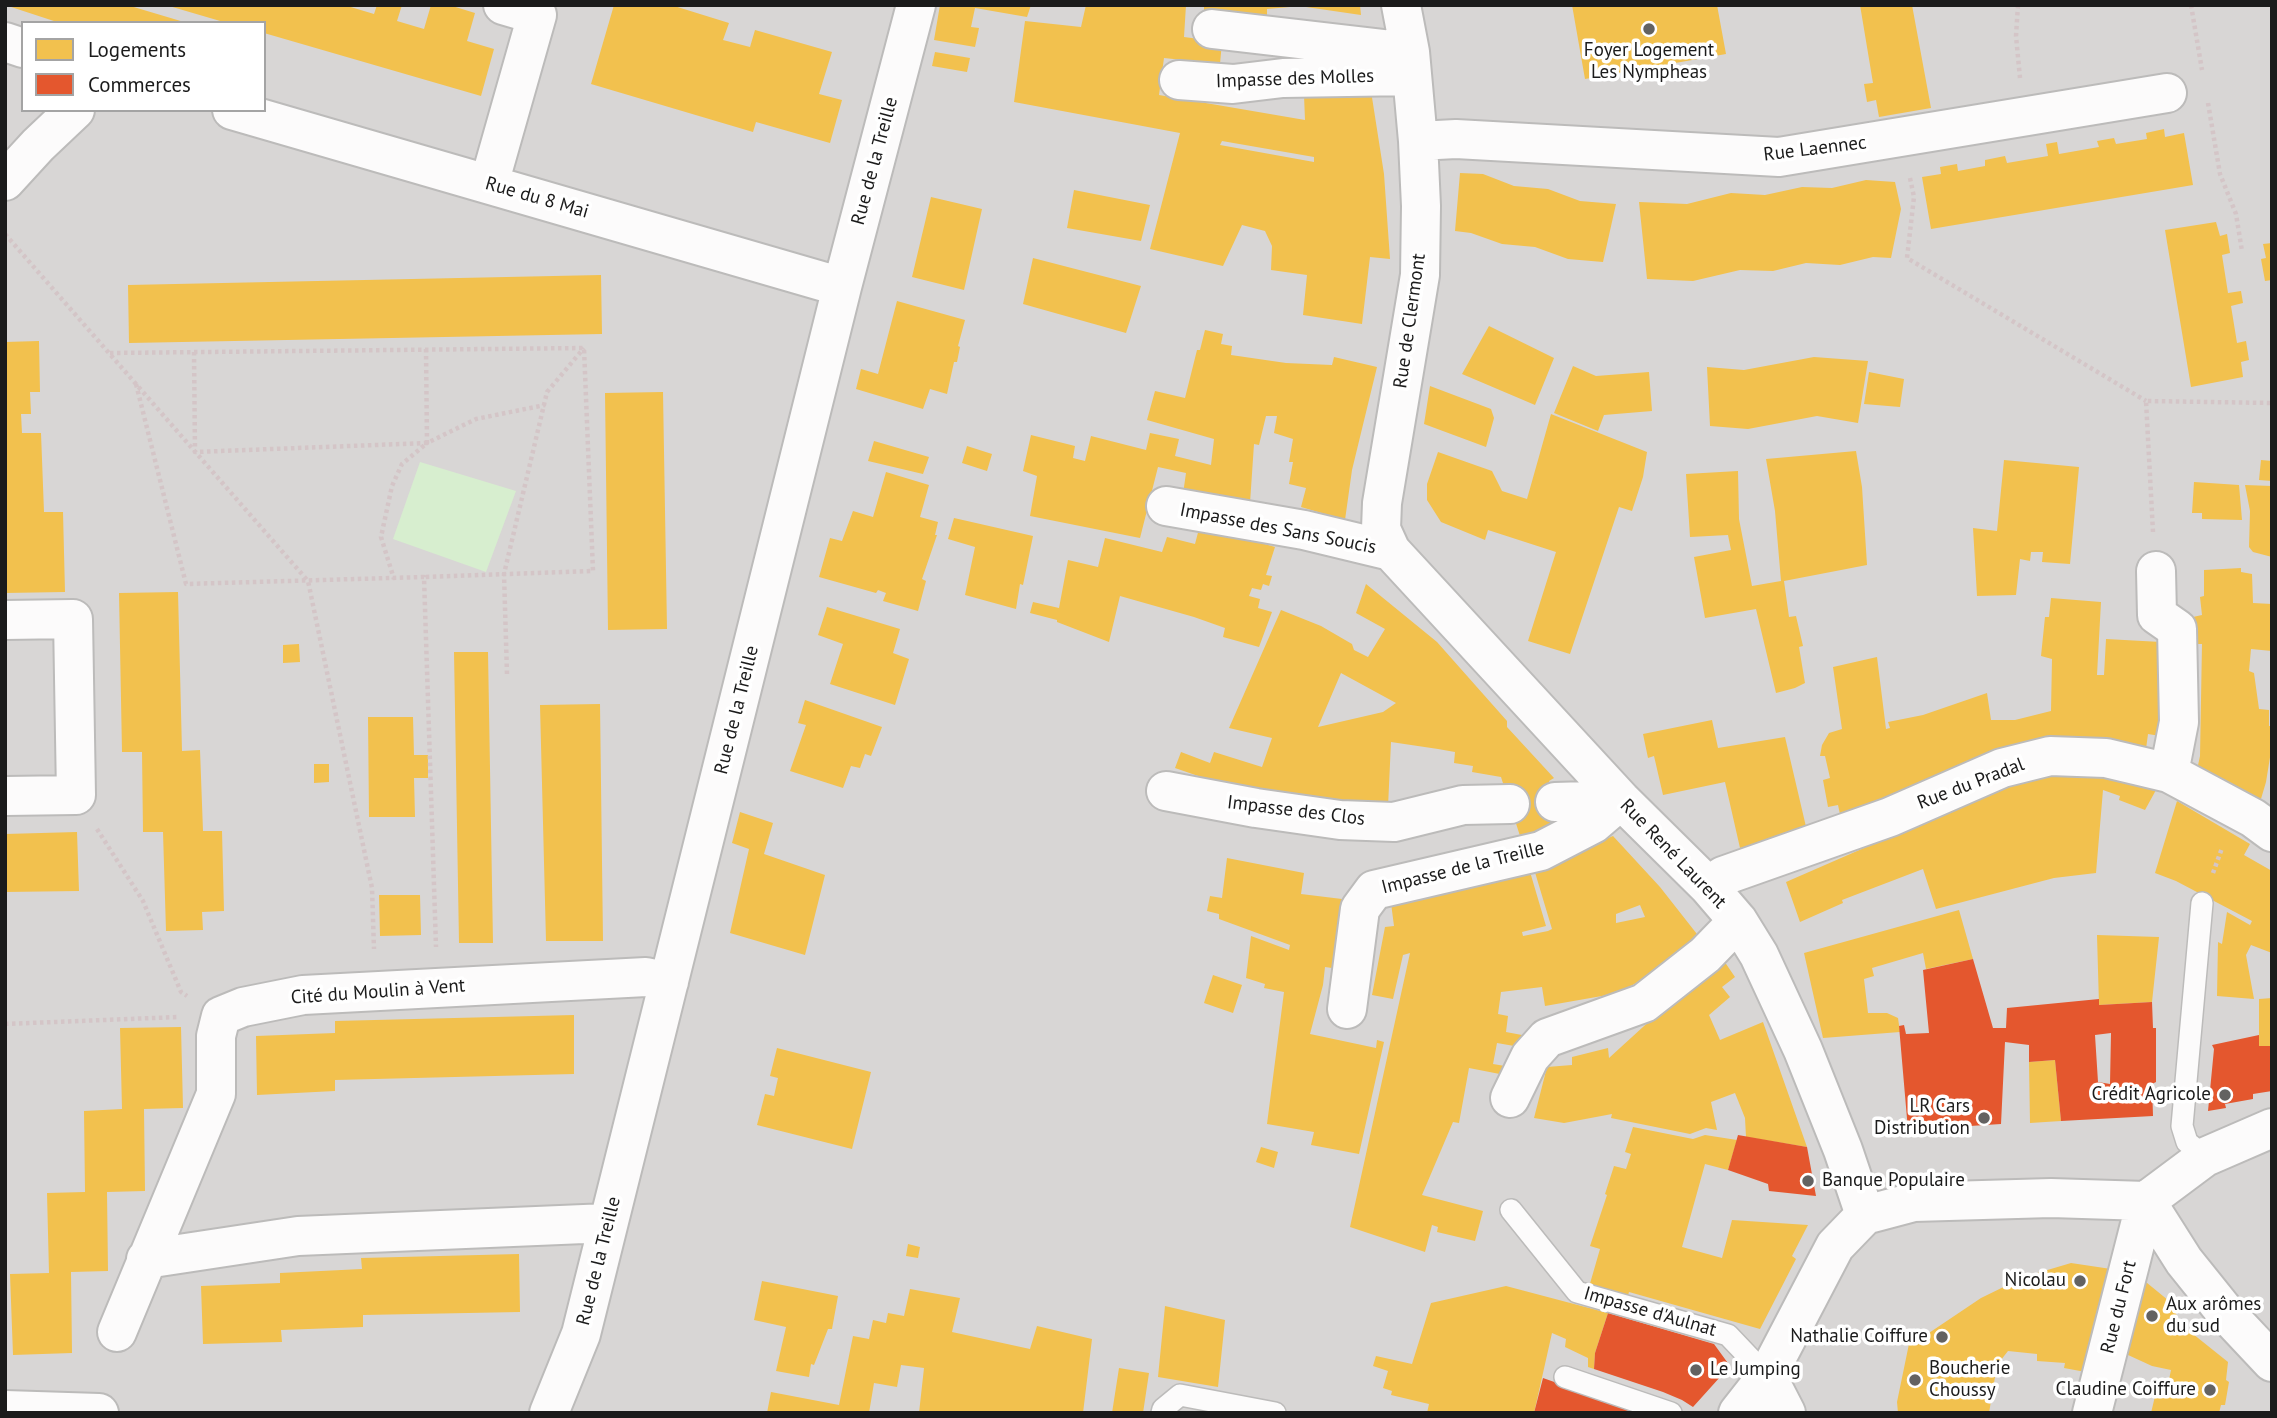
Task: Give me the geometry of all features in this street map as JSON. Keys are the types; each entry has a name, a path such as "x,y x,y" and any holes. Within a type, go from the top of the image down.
{"street":[{"path":"488,184 537,15 503,5"},
{"name":"Rue de la Treille","path":"549,1413 581,1334 842,288 916,5"},
{"name":"Rue de Clermont","path":"1391,551 1381,529 1382,503 1420,275 1422,206 1411,64 1401,5"},
{"path":"1212,29 1411,64"},
{"name":"Impasse des Molles","path":"1179,80 1233,84 1411,64"},
{"name":"Rue Laennec","path":"1418,141 1456,139 1779,157 2167,93"},
{"path":"5,181 73,112"},
{"name":"Rue du 8 Mai","path":"239,112 842,288"},
{"name":"Impasse des Sans Soucis","path":"1166,506 1304,530 1391,551"},
{"name":"Rue René Laurent","path":"1391,551 1621,800 1708,886 1738,921 1759,955 1803,1050 1843,1150 1865,1215"},
{"path":"2156,572 2157,615 2177,629 2179,722 2169,773"},
{"path":"5,620 73,619 76,795 5,796"},
{"name":"Rue du Pradal","path":"1708,886 1723,876 1890,817 2002,768 2050,756 2106,758 2169,773 2253,818 2272,832"},
{"name":"Impasse des Clos","path":"1166,791 1340,820 1394,822 1463,804 1510,804"},
{"path":"1555,802 1621,800"},
{"name":"Impasse de la Treille","path":"1347,1009 1360,909 1374,890 1541,851 1593,824 1621,800"},
{"path":"1510,1098 1530,1057 1547,1038 1644,1003 1706,955 1738,921"},
{"name":"Cité du Moulin à Vent","path":"221,1016 243,1007 303,995 646,977 669,982"},
{"path":"117,1332 216,1094 216,1036 221,1016"},
{"path":"1738,1413 1767,1376 1835,1246 1865,1215 1914,1202 2050,1198 2146,1201 2205,1157 2272,1128"},
{"path":"2146,1201 2184,1261 2225,1312 2269,1358"},
{"name":"Rue du Fort","path":"2092,1413 2146,1201"},
{"path":"146,1259 298,1236 608,1223"},
{"path":"1767,1376 1786,1413"},
{"path":"5,1410 99,1413"}],"lane":[{"path":"2202,903 2182,1126 2187,1142 2205,1157"},
{"name":"Impasse d'Aulnat","path":"1511,1210 1577,1292 1728,1335 1767,1376"},
{"path":"1565,1377 1671,1413"},
{"path":"1162,1413 1163,1409 1180,1395 1275,1413"}],"path":[{"path":"2018,5 2016,36 2023,118"},
{"path":"2191,5 2202,72"},
{"path":"2207,98 2220,174 2236,215 2242,251"},
{"path":"1902,137 1914,197 1907,258 2146,401 2272,403"},
{"path":"5,234 308,581 372,888 375,991"},
{"path":"109,353 584,348"},
{"path":"136,383 186,583 593,572 584,348"},
{"path":"507,674 504,574 548,392 584,348"},
{"path":"426,349 427,443"},
{"path":"194,352 195,452"},
{"path":"2146,401 2156,572"},
{"path":"394,579 381,537 392,486 402,464 427,443 476,419 545,405"},
{"path":"195,452 427,443"},
{"path":"424,577 438,987"},
{"path":"76,795 144,901 181,992 221,1016"},
{"path":"2202,903 2236,809"},
{"path":"5,1024 221,1016"}],"shaded area":[{"path":"5,5 2272,5 2272,1413 5,1413"}],"green space":[{"path":"420,462 516,491 486,572 393,539"}],"building: Logements":[{"path":"5,5 127,5 181,21 54,21"},
{"path":"344,5 374,14 377,5 402,5 397,21 424,29 431,5 449,5 475,13 467,41 494,49 481,96 266,34 266,21 220,21 169,6"},
{"path":"614,5 671,5 729,23 723,40 750,47 755,30 832,52 819,94 842,100 830,143 756,122 753,132 591,84"},
{"path":"940,5 1031,5 1027,17 975,8 971,27 979,28 975,47 934,40"},
{"path":"1086,5 1186,5 1184,37 1222,42 1220,64 1164,58 1159,95 1305,120 1304,95 1371,91 1384,174 1390,259 1370,257 1362,324 1303,315 1307,275 1271,270 1272,246 1265,231 1242,225 1223,266 1150,249 1180,133 1014,102 1025,21 1081,27","holes":["1222,141 1314,157 1314,162 1220,145"]},
{"path":"1204,5 1290,7 1267,9 1267,25 1204,15"},
{"path":"1360,5 1361,15 1306,7"},
{"name":"Foyer Logement Les Nympheas","path":"1572,5 1717,5 1726,54 1585,79"},
{"path":"1860,5 1912,5 1931,108 1879,117 1876,100 1867,102 1864,84 1873,83"},
{"path":"935,52 970,58 967,72 932,66"},
{"path":"2164,129 2165,137 2184,133 2193,185 1931,229 1922,177 1941,174 1940,167 1957,164 1958,171 1985,166 1985,160 2005,156 2007,163 2048,156 2046,144 2057,142 2059,154 2099,147 2097,141 2114,138 2116,144 2147,139 2146,133"},
{"path":"1460,173 1483,174 1514,186 1548,189 1580,201 1616,204 1603,262 1568,259 1535,247 1502,244 1471,233 1455,231"},
{"path":"1866,180 1895,182 1901,209 1891,258 1873,257 1840,265 1806,263 1773,271 1740,270 1693,281 1647,279 1639,202 1687,204 1731,193 1765,195 1802,187 1832,188"},
{"path":"1074,190 1150,205 1141,241 1067,228"},
{"path":"931,197 982,209 964,290 912,277"},
{"path":"2216,222 2220,236 2227,234 2230,253 2222,255 2228,293 2241,291 2243,303 2231,306 2237,343 2246,341 2249,360 2241,362 2243,377 2191,387 2165,230"},
{"path":"2272,243 2272,280 2265,281 2261,259 2266,258 2263,244"},
{"path":"1033,258 1141,286 1126,333 1023,304"},
{"path":"601,275 602,334 129,343 128,285"},
{"path":"897,301 965,320 957,362 954,362 947,394 930,389 923,409 856,389 861,369 878,374"},
{"path":"1489,326 1554,358 1535,405 1462,374"},
{"path":"1205,330 1223,334 1221,344 1232,346 1231,355 1286,363 1332,365 1334,357 1377,367 1352,470 1345,520 1301,507 1306,488 1289,484 1293,439 1274,433 1277,416 1266,416 1259,445 1254,444 1250,503 1183,494 1186,473 1158,467 1140,538 1030,516 1037,476 1023,471 1031,435 1075,446 1073,458 1085,461 1091,436 1146,450 1150,433 1179,439 1175,456 1211,465 1214,439 1147,420 1155,391 1185,398"},
{"path":"39,341 40,392 30,392 31,414 21,414 22,433 41,433 44,512 63,512 65,592 5,593 5,342"},
{"path":"1814,357 1868,361 1858,423 1817,416 1748,429 1710,426 1707,367 1744,370"},
{"path":"1573,366 1596,376 1649,372 1652,411 1604,415 1598,431 1554,413"},
{"path":"1869,372 1904,379 1900,407 1864,404"},
{"path":"1430,386 1491,409 1494,418 1486,447 1424,424"},
{"path":"663,392 667,629 608,630 605,393"},
{"path":"1551,414 1647,452 1643,477 1632,511 1619,507 1570,654 1528,641 1556,552 1488,530 1485,540 1441,522 1427,500 1427,484 1438,452 1492,471 1502,491 1527,499"},
{"path":"874,441 929,457 923,474 868,461"},
{"path":"967,446 992,454 987,471 962,463"},
{"path":"1856,451 1862,487 1867,565 1784,581 1789,617 1796,616 1803,646 1799,647 1805,683 1776,693 1756,609 1705,618 1694,557 1731,550 1728,535 1690,537 1686,474 1738,471 1739,519 1752,586 1781,581 1775,511 1766,459"},
{"path":"2004,460 2079,467 2070,564 2042,562 2043,552 2031,552 2030,561 2020,559 2016,595 1977,596 1973,528 1997,531"},
{"path":"2261,460 2272,461 2272,481 2259,480"},
{"path":"886,472 929,485 920,517 938,522 937,535 922,579 926,581 918,611 883,601 886,593 878,590 876,593 819,577 830,538 842,541 853,511 873,517"},
{"path":"2194,482 2239,485 2242,520 2202,519 2202,513 2192,513"},
{"path":"2245,485 2272,486 2272,557 2253,552 2249,547 2250,511"},
{"path":"954,518 1033,536 1016,609 965,595 975,547 948,539"},
{"path":"1200,525 1275,547 1266,575 1272,576 1269,586 1263,584 1261,590 1252,588 1249,596 1260,599 1258,608 1272,612 1259,647 1223,637 1225,628 1120,596 1109,642 1057,620 1030,613 1033,602 1059,608 1068,560 1098,567 1105,538 1162,552 1167,537 1195,544"},
{"path":"2241,568 2241,572 2252,574 2253,603 2272,604 2272,651 2251,649 2249,671 2254,673 2259,709 2269,710 2269,726 2272,726 2266,782 2258,809 2197,770 2200,756 2202,644 2194,644 2193,617 2202,615 2200,597 2204,596 2204,570"},
{"path":"1366,584 1437,642 1507,721 1507,727 1554,778 1549,781 1563,828 1521,839 1501,777 1472,772 1473,766 1454,763 1455,752 1438,749 1391,742 1388,807 1256,796 1175,768 1181,752 1210,763 1214,752 1262,767 1272,738 1229,728 1281,610 1321,626 1368,657 1385,629 1356,613","holes":["1341,673 1396,703 1383,712 1318,727"]},
{"path":"178,592 182,751 200,750 203,831 222,831 224,911 202,912 203,930 166,931 163,832 143,832 142,752 122,752 119,593"},
{"path":"2051,598 2101,602 2097,675 2104,675 2106,639 2161,642 2160,736 2148,734 2146,749 1841,819 1838,805 1828,807 1823,780 1830,778 1825,756 1820,756 1822,745 1829,733 1842,729 1833,667 1877,657 1886,729 1890,728 1888,722 1923,715 1987,693 1991,720 2015,720 2051,711 2052,659 2041,656 2045,617 2049,617"},
{"path":"827,607 900,629 893,653 909,659 895,705 830,684 843,644 818,635"},
{"path":"299,644 300,662 283,663 283,645"},
{"path":"454,652 488,652 493,943 459,943"},
{"path":"805,700 882,727 871,756 865,754 860,768 851,766 843,788 790,771 806,725 798,723"},
{"path":"600,704 603,941 546,941 540,705"},
{"path":"368,717 413,717 414,755 428,755 428,778 414,778 415,817 369,817"},
{"path":"1712,720 1718,748 1785,737 1807,831 1740,848 1725,782 1663,795 1654,756 1648,758 1643,734"},
{"path":"314,764 329,764 329,782 314,783"},
{"path":"2043,773 2119,776 2156,790 2145,810 2119,800 2120,796 2103,790 2096,873 2054,878 1936,909 1923,869 1842,900 1843,903 1800,922 1786,882 1997,790"},
{"path":"2177,801 2250,844 2244,855 2272,871 2272,953 2251,945 2246,955 2254,999 2217,996 2218,942 2222,944 2227,912 2250,925 2252,921 2176,881 2155,873"},
{"path":"740,812 773,823 764,854 825,875 805,955 730,933 749,849 732,843"},
{"path":"77,832 79,891 5,892 5,834"},
{"path":"1613,836 1660,887 1704,943 1619,993 1545,1006 1542,987 1501,992 1498,1014 1508,1016 1506,1032 1522,1035 1520,1047 1497,1043 1493,1064 1511,1067 1510,1076 1469,1068 1459,1123 1453,1122 1422,1195 1483,1211 1475,1241 1437,1232 1438,1227 1432,1225 1425,1252 1350,1227 1410,953 1403,955 1393,999 1372,995 1385,927 1394,926 1391,903 1528,865 1546,926 1522,932 1523,936 1548,931 1552,929 1534,869","holes":["1640,905 1645,917 1616,923 1616,914"]},
{"path":"1227,858 1304,873 1301,894 1342,899 1332,968 1325,967 1310,1034 1376,1048 1377,1040 1384,1042 1359,1154 1311,1145 1314,1132 1267,1124 1284,992 1264,988 1265,984 1246,978 1251,936 1289,950 1290,945 1219,919 1219,914 1207,911 1210,896 1222,898"},
{"path":"379,895 420,895 421,935 380,936"},
{"path":"1959,910 1973,959 1926,969 1923,953 1872,968 1874,976 1864,979 1868,1013 1887,1013 1898,1018 1900,1032 1823,1038 1804,953"},
{"path":"2097,935 2159,937 2152,1002 2099,1005"},
{"path":"1722,958 1735,977 1722,987 1730,997 1709,1015 1720,1040 1763,1022 1807,1147 1746,1137 1745,1118 1735,1093 1711,1102 1717,1130 1706,1128 1690,1134 1611,1118 1612,1114 1564,1123 1534,1118 1547,1067 1572,1065 1572,1057 1608,1048 1609,1058 1712,964"},
{"path":"1213,975 1242,985 1233,1013 1204,1003"},
{"path":"2272,998 2272,1046 2259,1046 2259,999"},
{"path":"574,1015 574,1074 335,1080 335,1091 257,1095 256,1036 335,1033 335,1021"},
{"path":"181,1027 183,1108 144,1109 145,1191 107,1192 108,1271 71,1272 72,1353 13,1355 10,1274 49,1273 47,1193 85,1192 84,1111 122,1109 120,1028"},
{"path":"777,1048 871,1072 852,1149 757,1125 765,1094 774,1096 778,1078 770,1076"},
{"path":"2055,1060 2061,1121 2030,1123 2029,1062"},
{"path":"1633,1127 1693,1139 1705,1135 1737,1140 1728,1170 1705,1164 1682,1247 1722,1258 1732,1220 1808,1225 1792,1256 1796,1259 1760,1329 1629,1292 1627,1299 1589,1287 1600,1249 1590,1246 1614,1166 1626,1169 1631,1154 1625,1152"},
{"path":"1261,1147 1278,1152 1274,1168 1256,1162"},
{"path":"908,1244 920,1247 918,1258 906,1256"},
{"path":"519,1254 520,1312 363,1315 363,1327 281,1330 282,1342 203,1344 201,1286 280,1283 280,1273 362,1269 361,1258"},
{"path":"2071,1263 2111,1269 2091,1373 2064,1368 2065,1363 2037,1361 2037,1354 2008,1351 1997,1365 1989,1413 1898,1413 1897,1402 1910,1339 1917,1341 1981,1298 2024,1277"},
{"path":"2141,1278 2174,1305 2178,1322 2228,1362 2226,1380 2229,1382 2225,1405 2221,1405 2219,1413 2151,1413 2156,1392 2166,1394 2171,1370 2152,1366 2115,1349"},
{"path":"762,1281 838,1296 832,1329 828,1329 814,1365 811,1364 809,1377 776,1371 786,1327 754,1320"},
{"path":"1506,1286 1608,1313 1595,1353 1594,1369 1588,1367 1588,1358 1565,1347 1566,1339 1552,1333 1534,1413 1427,1413 1429,1404 1391,1395 1392,1391 1383,1388 1388,1371 1373,1366 1376,1356 1412,1364 1431,1303"},
{"path":"910,1289 960,1298 952,1332 1030,1349 1037,1326 1092,1339 1083,1413 919,1413 924,1368 901,1365 897,1387 874,1383 869,1413 767,1413 771,1392 839,1405 853,1336 869,1339 873,1320 886,1323 888,1313 904,1316"},
{"path":"1165,1306 1225,1320 1218,1387 1158,1377"},
{"path":"1119,1368 1149,1373 1143,1413 1112,1413"}],"building: Commerces":[{"path":"1973,959 1993,1028 2006,1028 2007,1008 2099,999 2099,1005 2152,1002 2153,1028 2156,1028 2153,1116 2061,1121 2055,1060 2029,1062 2029,1045 2005,1042 2001,1124 1908,1130 1899,1026 1904,1025 1906,1034 1929,1033 1923,970","holes":["2111,1033 2110,1084 2098,1082 2095,1035"]},
{"path":"2259,1035 2259,1046 2272,1046 2272,1091 2253,1094 2253,1099 2225,1104 2226,1108 2208,1111 2214,1049 2212,1045"},
{"path":"1738,1135 1807,1147 1816,1196 1769,1191 1768,1184 1728,1170"},
{"path":"1608,1313 1714,1344 1730,1366 1693,1407 1663,1392 1594,1369 1595,1353"},
{"path":"1543,1378 1639,1412 1639,1413 1534,1413"}],"place":[{"name":"Foyer Logement Les Nympheas","path":"1649,29"},
{"name":"Crédit Agricole","path":"2225,1095"},
{"name":"LR Cars Distribution","path":"1984,1118"},
{"name":"Banque Populaire","path":"1808,1181"},
{"name":"Nicolau","path":"2080,1281"},
{"name":"Aux arômes du sud","path":"2152,1316"},
{"name":"Nathalie Coiffure","path":"1942,1337"},
{"name":"Le Jumping","path":"1696,1370"},
{"name":"Boucherie Choussy","path":"1915,1380"},
{"name":"Claudine Coiffure","path":"2210,1390"}]}
